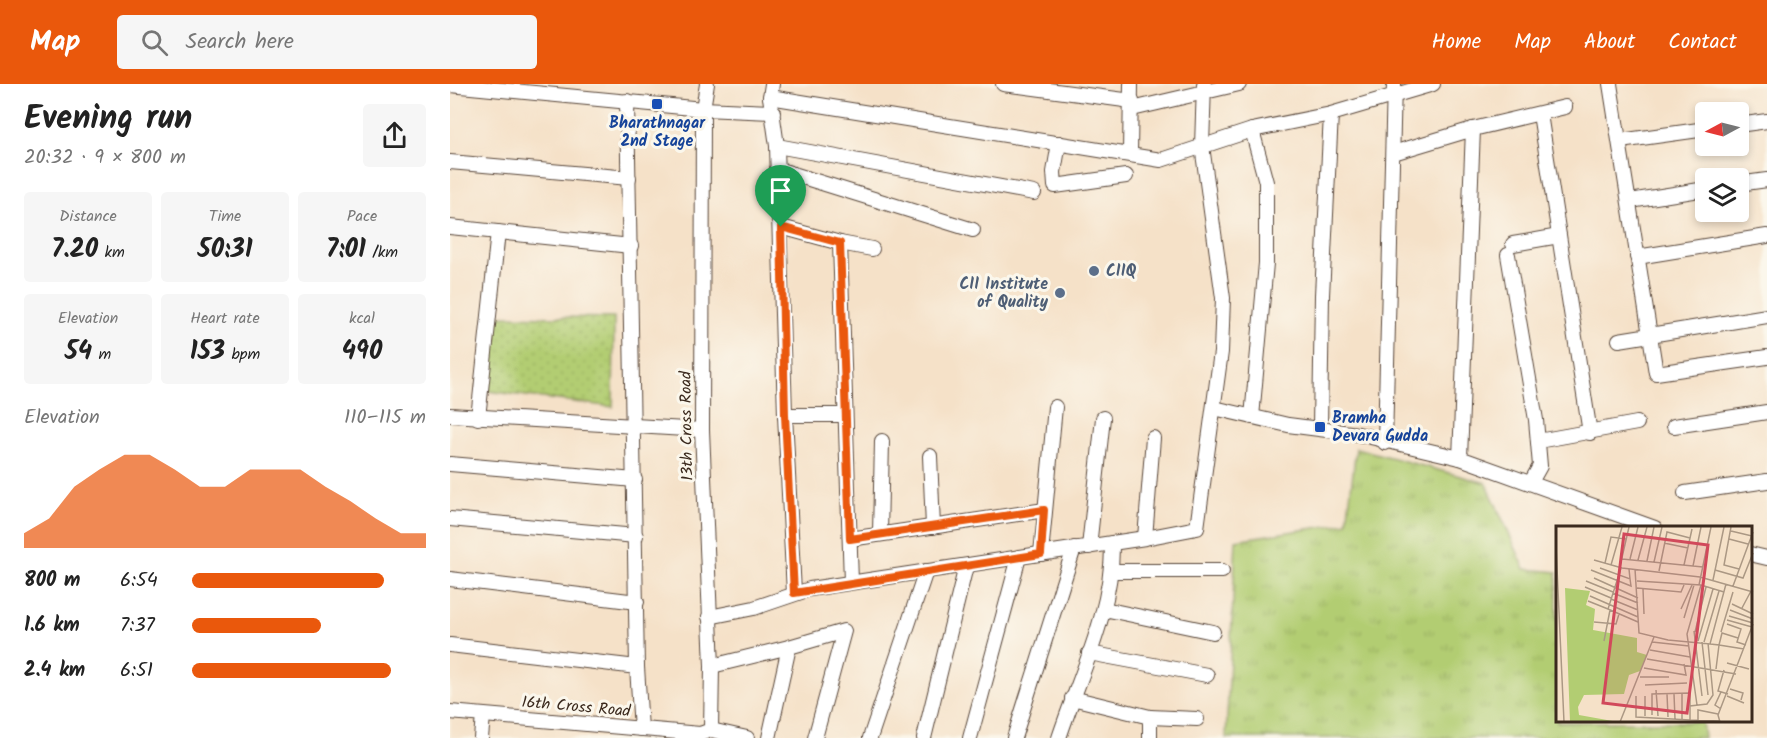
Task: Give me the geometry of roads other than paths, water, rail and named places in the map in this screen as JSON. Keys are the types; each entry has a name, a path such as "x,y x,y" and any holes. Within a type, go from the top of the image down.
{"street":[{"name":"13th Cross Road","path":"704,734 712,666 702,430 703,109 707,84"},
{"path":"1003,84 1132,105 1204,89 1239,84"},
{"path":"1130,154 1131,84"},
{"path":"794,593 785,415 781,227 777,146 771,90 1059,143 1161,159 1252,130 1331,114 1394,89 1433,84"},
{"path":"1610,84 1656,373 1767,357"},
{"path":"450,85 703,109 773,112"},
{"path":"709,617 754,608 794,593 850,582 1089,547 1197,528 1221,352 1223,298 1202,146 1204,89"},
{"path":"1385,443 1394,89"},
{"path":"627,101 637,667 641,729"},
{"path":"1393,153 1473,129 1565,107"},
{"path":"1320,427 1322,295 1331,114"},
{"path":"1540,114 1590,433"},
{"path":"1749,123 1767,121"},
{"path":"1460,458 1473,129"},
{"path":"1252,130 1266,182 1263,316 1252,417"},
{"path":"1620,141 1695,131"},
{"path":"1059,143 1054,172 1055,186 1126,176"},
{"path":"777,146 1035,193"},
{"path":"450,162 629,178"},
{"path":"777,169 973,230"},
{"path":"1749,182 1767,180"},
{"path":"1629,201 1695,191"},
{"path":"450,227 631,246"},
{"path":"781,227 872,249"},
{"path":"478,418 498,232"},
{"path":"1531,482 1540,466 1538,441 1511,250 1559,236"},
{"path":"1637,257 1767,236"},
{"path":"840,243 850,582"},
{"path":"1619,340 1767,316"},
{"path":"1041,554 1055,407"},
{"path":"1214,408 1288,424 1320,427 1460,458 1649,526"},
{"path":"1674,426 1767,412"},
{"path":"785,415 845,415"},
{"path":"450,416 702,430"},
{"path":"1089,547 1103,418"},
{"path":"1538,441 1637,423"},
{"path":"1145,538 1153,438"},
{"path":"880,534 882,441"},
{"path":"930,456 933,527"},
{"path":"450,464 635,480"},
{"path":"1685,493 1767,481"},
{"path":"850,539 1044,510"},
{"path":"450,519 636,536"},
{"path":"1059,738 1104,609 1112,571 1112,543"},
{"path":"1014,738 1074,549"},
{"path":"1752,554 1767,558"},
{"path":"970,738 1019,557"},
{"path":"924,738 966,566"},
{"path":"870,738 926,571"},
{"path":"1112,571 1222,571"},
{"path":"450,579 637,602"},
{"path":"1104,609 1213,632"},
{"path":"712,666 844,631 815,738"},
{"path":"450,645 637,667"},
{"path":"769,738 789,647"},
{"path":"1089,653 1207,675"},
{"path":"1072,698 1150,717 1197,719"},
{"name":"16th Cross Road","path":"450,712 747,738"},
{"path":"481,738 483,716"},
{"path":"1150,717 1150,738"}],"place":[{"name":"Bharathnagar 2nd Stage","path":"657,104"},
{"name":"CIIQ","path":"1094,271"},
{"name":"CII Institute of Quality","path":"1060,293"},
{"name":"Bramha Devara Gudda","path":"1320,427"}]}
